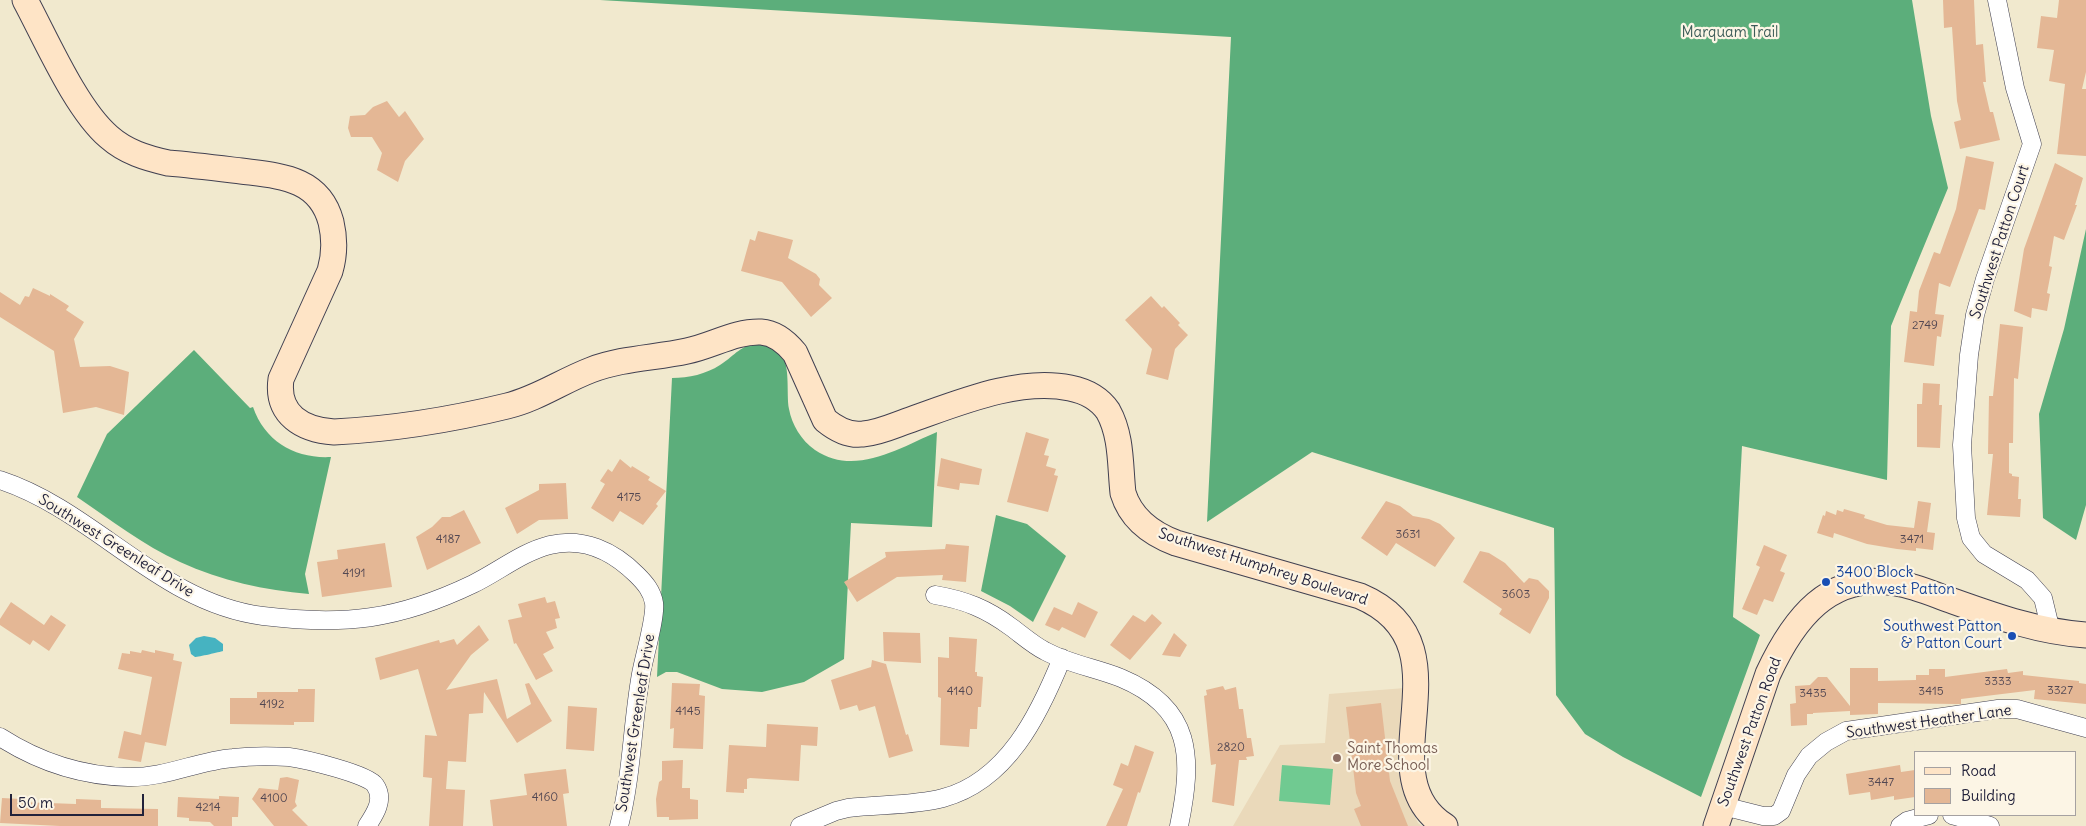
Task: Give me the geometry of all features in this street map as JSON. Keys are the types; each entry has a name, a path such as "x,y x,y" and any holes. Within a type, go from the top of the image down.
{"main road":[{"name":"Southwest Humphrey Boulevard","path":"25,0 74,91 90,116 108,136 127,150 149,159 168,163 286,177 311,189 324,204 334,241 332,264 323,289 280,379 280,398 285,408 300,423 321,431 334,432 424,424 509,406 532,398 579,375 608,364 687,351 725,338 751,332 772,334 788,345 795,353 825,420 832,426 854,434 878,430 944,408 1027,385 1054,386 1077,390 1094,397 1107,411 1118,438 1123,493 1134,516 1151,531 1176,543 1360,596 1384,608 1401,625 1410,646 1415,667 1412,757 1414,781 1421,802 1429,813 1445,826"},
{"name":"Southwest Patton Road","path":"1720,816 1768,674 1777,654 1795,625 1814,605 1827,596 1855,584 1896,582 2031,627 2086,635"}],"street":[{"name":"Southwest Patton Court","path":"1997,0 2015,88 2032,144 1975,315 1969,355 1962,445 1966,518 1971,538 1984,554 2027,580 2042,598 2051,631"},
{"name":"Southwest Greenleaf Drive","path":"0,480 25,490 60,509 179,588 230,610 263,616 319,622 357,620 387,615 418,607 447,596 548,546 570,542 608,552 629,567 646,584 654,604 634,717 627,782 619,826"},
{"path":"935,595 957,598 975,604 991,613 1044,651 1112,675 1132,684 1160,702 1172,714 1183,739 1187,760 1185,791 1179,826"},
{"path":"800,826 848,808 942,798 963,791 982,780 1013,750 1038,712 1062,658"},
{"name":"Southwest Heather Lane","path":"1720,816 1774,816 1781,811 1796,775 1809,756 1837,735 1860,728 2016,708 2086,728"},
{"path":"0,737 36,757 57,765 99,775 130,777 160,775 232,758 290,757 322,764 368,778 376,785 379,800 377,812 367,826"},
{"path":"1900,826 1907,821 1925,816"},
{"path":"1955,816 1990,826"}],"shaded area":[{"name":"Saint Thomas More School","path":"1405,688 1401,772 1408,802 1418,823 1422,826 1233,826 1280,745 1325,743 1329,694"}],"green space":[{"name":"Marquam Trail","path":"600,0 1912,0 1931,116 1948,188 1891,326 1887,480 1742,446 1733,617 1760,635 1701,797 1623,757 1585,734 1556,695 1554,528 1312,452 1207,522 1231,37"},
{"path":"2086,229 2086,505 2076,540 2043,518 2039,414 2064,329"},
{"path":"760,342 780,353 786,364 789,409 792,421 801,437 815,450 830,458 846,461 877,457 937,432 932,527 851,523 844,659 804,682 762,692 722,689 677,672 666,672 657,677 672,378 691,376 709,371 743,348"},
{"path":"194,350 250,408 253,407 265,430 274,439 283,446 306,455 331,457 305,574 309,594 243,584 196,569 153,548 77,497 107,434"},
{"path":"996,515 1027,524 1066,556 1033,622 1010,606 981,591"},
{"path":"1282,765 1333,769 1330,805 1279,801"}],"water":[{"path":"204,636 215,638 223,644 223,651 195,657 191,654 189,645 196,638"}],"building":[{"path":"1943,0 1974,0 1976,45 1983,44 1986,82 1983,82 1990,112 1993,112 2000,140 1960,149 1954,122 1961,120 1957,101 1952,27 1944,28"},
{"path":"2059,0 2086,0 2086,72 2082,89 2086,89 2086,156 2057,154 2065,84 2049,81 2054,50 2037,48 2041,16 2057,18"},
{"path":"387,101 399,117 405,111 424,139 405,161 398,182 377,170 382,153 372,137 351,137 348,128 350,116 365,115 373,107"},
{"path":"1966,156 1994,162 1985,210 1979,209 1950,287 1939,283 1935,314 1944,315 1941,337 1937,336 1934,366 1904,362 1910,311 1917,312 1919,291 1934,252 1940,254 1956,209"},
{"path":"2055,163 2083,178 2075,205 2077,205 2064,240 2054,236 2049,266 2052,267 2047,293 2050,294 2047,311 2032,308 2031,318 2014,311 2024,249"},
{"path":"758,231 793,240 788,258 816,274 820,279 819,285 832,298 811,317 782,282 741,271 750,239 755,241"},
{"path":"33,288 50,296 50,294 69,306 66,310 84,322 74,339 80,367 110,366 129,372 124,415 96,407 63,413 54,351 0,317 0,292 20,305 25,296 29,297"},
{"path":"1151,296 1162,308 1164,306 1188,335 1175,349 1168,380 1146,374 1152,349 1125,320"},
{"path":"2000,324 2023,327 2018,379 2014,378 2013,443 2009,443 2009,473 2012,476 2019,477 2018,499 2021,499 2020,517 1987,515 1993,454 1988,454 1989,396 1993,396"},
{"path":"1923,383 1940,384 1939,405 1942,405 1940,448 1917,447 1917,404 1922,404"},
{"path":"1026,432 1049,439 1044,455 1049,456 1046,466 1056,469 1054,475 1058,476 1048,512 1007,502"},
{"path":"941,458 982,469 979,485 960,483 959,490 937,486"},
{"path":"620,459 631,468 632,466 650,477 648,480 666,491 656,504 658,506 643,525 620,511 613,522 591,508 605,484 600,481 608,469 612,472"},
{"path":"566,483 568,519 539,520 517,534 505,508 539,490 539,484"},
{"path":"1386,501 1400,506 1413,516 1429,519 1440,524 1455,538 1435,567 1396,543 1387,556 1361,538"},
{"path":"1918,501 1931,503 1927,532 1935,533 1933,550 1916,548 1916,551 1897,549 1867,544 1834,533 1833,538 1817,533 1826,511 1836,515 1837,510 1843,512 1844,509 1865,515 1864,518 1887,525 1914,528"},
{"path":"464,510 481,543 427,570 416,537 432,527 442,517 450,517"},
{"path":"385,543 392,587 322,597 317,562 338,559 337,550"},
{"path":"946,544 969,546 966,582 942,580 943,575 897,577 857,602 844,582 886,557 885,552 945,549"},
{"path":"1764,545 1787,555 1780,571 1785,573 1773,602 1764,599 1757,615 1742,609 1760,567 1756,565"},
{"path":"1480,551 1489,553 1505,563 1524,583 1529,578 1538,580 1549,591 1549,598 1530,634 1499,614 1502,609 1463,582"},
{"path":"545,597 547,603 555,601 560,618 555,619 557,628 546,632 554,648 543,654 553,671 536,680 516,643 514,644 508,620 522,617 518,604"},
{"path":"11,602 44,625 51,615 66,625 49,651 33,640 30,645 0,625 0,619"},
{"path":"1078,602 1098,612 1085,638 1062,627 1059,631 1045,625 1054,607 1072,615"},
{"path":"1152,614 1162,623 1130,660 1110,645 1133,615 1145,622"},
{"path":"479,625 489,640 471,655 446,690 497,679 507,719 531,704 525,684 529,683 552,721 517,743 484,692 483,713 469,714 466,762 448,761 446,789 465,790 463,826 429,826 432,778 423,777 425,735 437,736 418,669 380,680 375,658 439,640 440,643 454,639 457,645"},
{"path":"883,632 920,633 921,663 884,661"},
{"path":"1174,633 1187,645 1180,657 1162,655"},
{"path":"949,637 977,639 975,672 977,672 977,676 983,677 981,707 978,707 977,729 970,729 969,747 940,745 941,698 938,697 938,657 949,658"},
{"path":"142,650 155,653 155,650 174,654 173,660 182,662 166,746 145,742 141,762 118,758 124,731 141,735 152,677 118,669 122,653 130,654 130,651 141,653"},
{"path":"872,660 886,664 906,735 908,734 913,751 889,758 875,706 859,711 857,705 840,710 831,680 871,667"},
{"path":"1850,668 1878,668 1878,681 1916,680 1916,675 1929,675 1929,669 1945,669 1945,677 2007,669 2008,673 2023,671 2023,675 2079,681 2079,683 2086,684 2086,704 2034,699 2035,690 1961,699 1961,704 1878,703 1878,714 1850,715 1850,711 1813,713 1807,714 1807,725 1791,726 1790,704 1796,703 1795,686 1810,685 1818,677 1827,677 1850,706"},
{"path":"672,683 700,684 699,695 705,696 703,749 673,748 674,728 670,729"},
{"path":"1223,686 1225,690 1236,687 1239,709 1243,709 1247,738 1251,738 1254,756 1246,757 1247,760 1239,760 1234,806 1212,802 1216,764 1211,765 1204,696 1207,695 1206,690"},
{"path":"298,689 315,689 314,722 294,722 294,725 230,724 230,698 257,698 257,692 298,692"},
{"path":"1381,703 1390,781 1408,826 1361,826 1354,809 1361,806 1356,793 1346,707"},
{"path":"568,706 597,708 594,751 566,749"},
{"path":"767,724 818,727 817,746 801,745 799,781 750,778 747,779 747,789 744,789 744,793 726,792 729,745 766,747"},
{"path":"1135,745 1154,752 1140,793 1138,792 1127,826 1106,826 1123,789 1113,785 1121,763 1128,766"},
{"path":"683,760 682,788 690,788 690,799 698,800 698,819 669,820 669,817 657,817 656,799 659,782 662,780 662,761"},
{"path":"1900,765 1901,772 1914,770 1914,797 1894,800 1894,796 1871,800 1870,792 1849,795 1846,774"},
{"path":"566,769 569,793 563,794 567,826 493,826 490,800 527,795 524,774"},
{"path":"287,777 299,780 295,802 297,806 292,810 308,826 274,826 252,799 259,788 278,790 280,778"},
{"path":"219,796 239,797 238,817 232,817 232,826 214,826 210,822 189,821 189,818 177,817 178,797 219,799"},
{"path":"2,798 21,799 21,802 76,804 76,799 101,800 101,808 158,809 158,826 60,826 0,823"}],"place":[{"name":"3400 Block Southwest Patton","path":"1826,582"},
{"name":"Southwest Patton & Patton Court","path":"2012,636"},
{"name":"Saint Thomas More School","path":"1337,758"}]}
